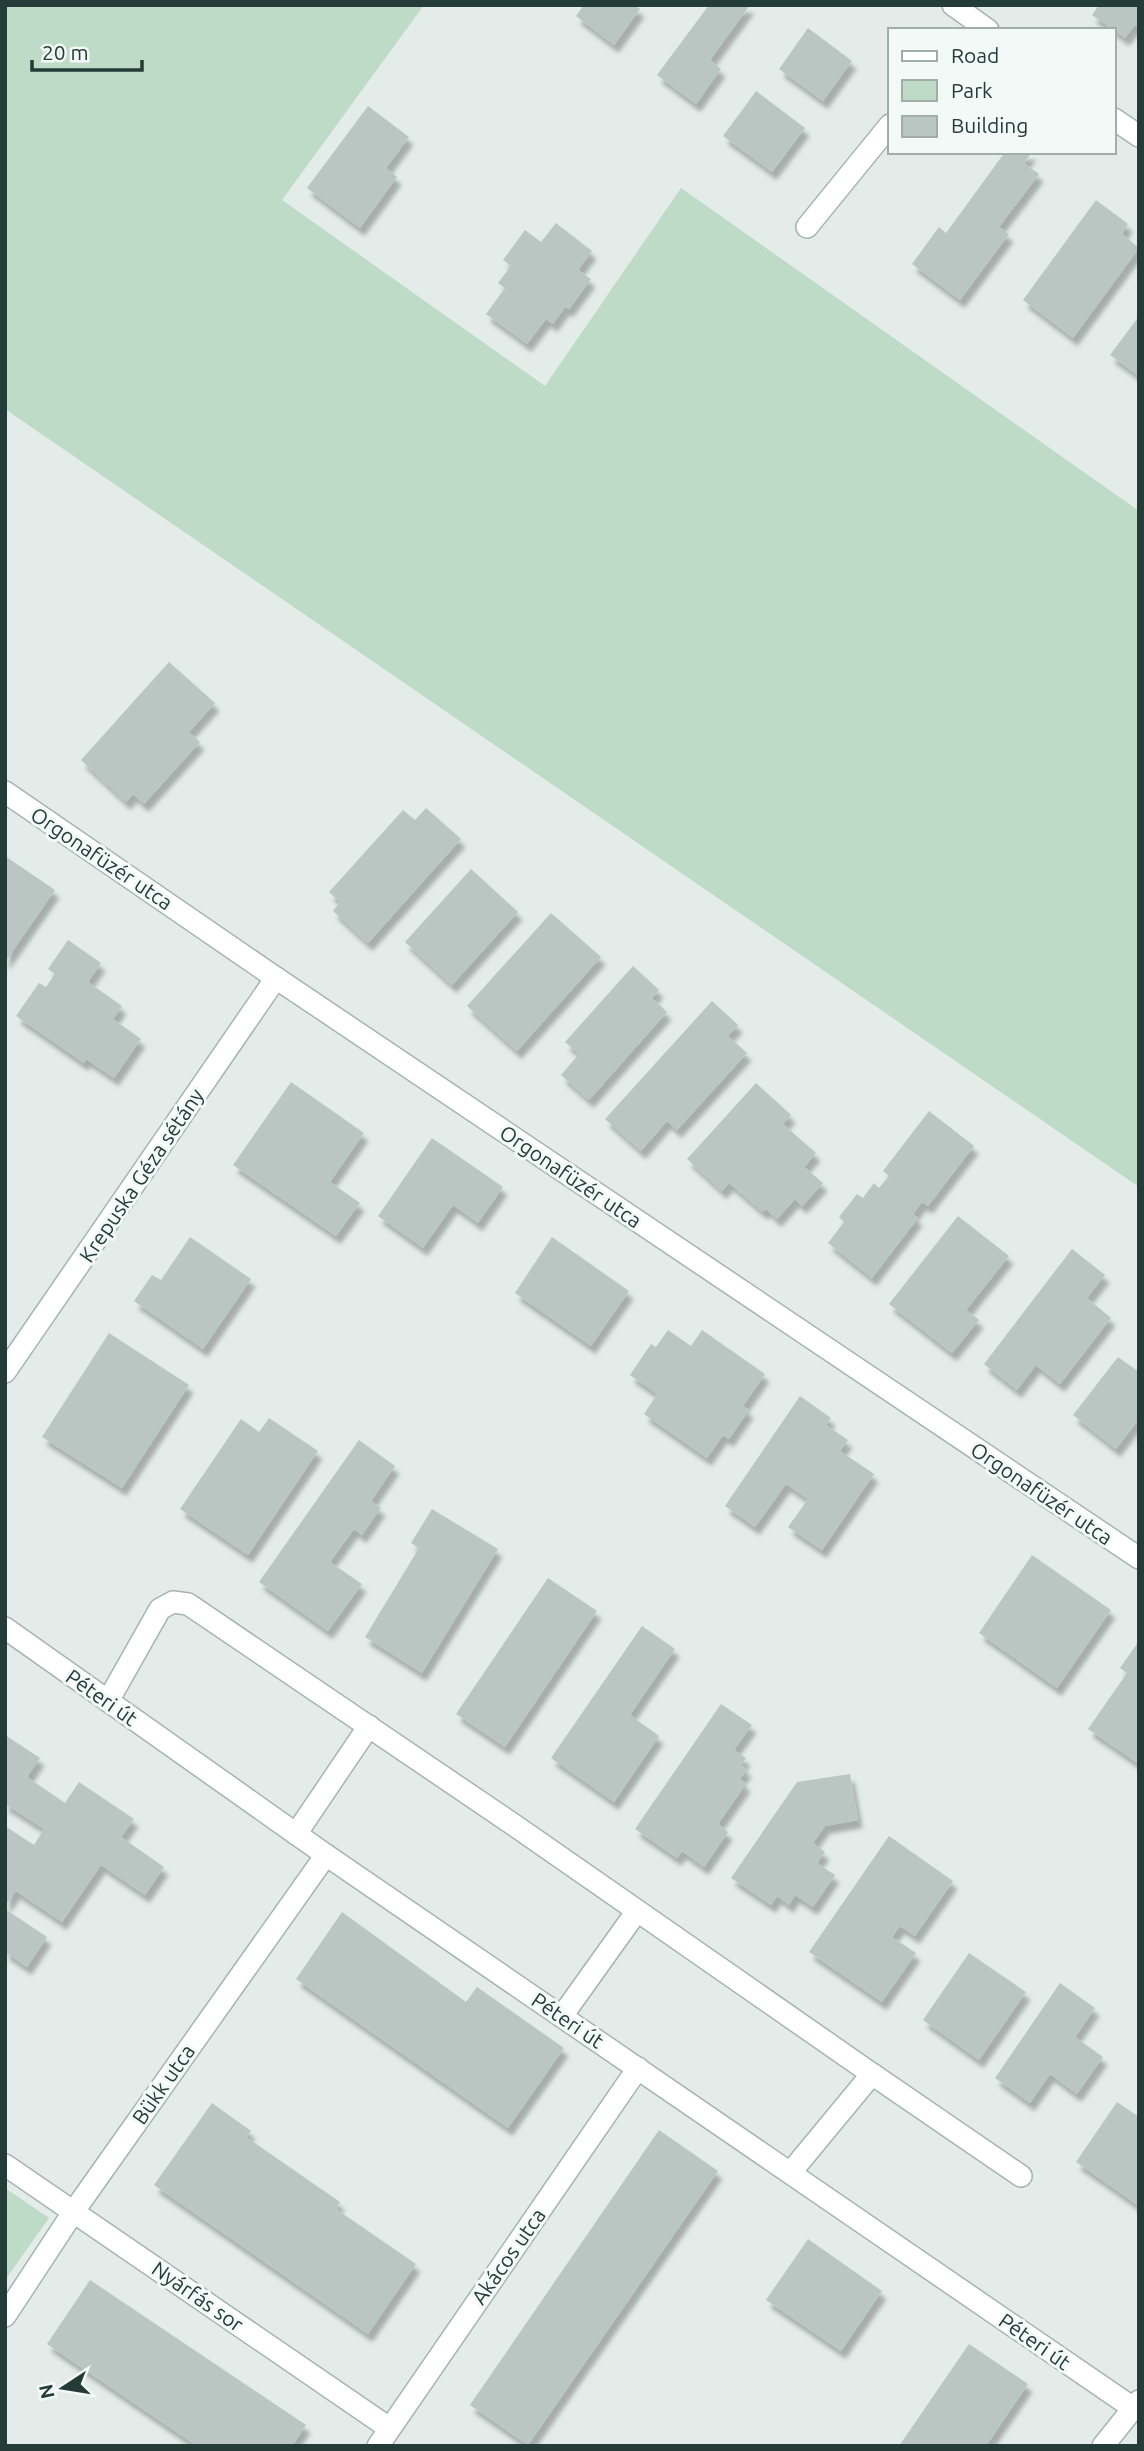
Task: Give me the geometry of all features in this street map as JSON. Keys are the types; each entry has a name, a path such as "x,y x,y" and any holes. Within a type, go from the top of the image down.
{"street":[{"path":"953,5 980,21"},
{"path":"1116,120 1139,136"},
{"path":"807,227 888,127"},
{"name":"Orgonafüzér utca","path":"5,792 276,978 1139,1558"},
{"name":"Krepuska Géza sétány","path":"5,1372 276,978"},
{"path":"108,1701 160,1609 173,1601 188,1604 1021,2176"},
{"name":"Péteri út","path":"5,1628 326,1855 1136,2404"},
{"path":"296,1834 369,1726"},
{"name":"Bükk utca","path":"5,2316 74,2211 326,1855"},
{"path":"562,2016 637,1911"},
{"name":"Akácos utca","path":"384,2437 638,2067"},
{"path":"791,2172 872,2074"},
{"name":"Nyárfás sor","path":"5,2165 74,2211 384,2437"},
{"path":"1103,2446 1136,2404"}],"green space":[{"path":"5,5 424,5 282,200 545,386 681,188 1139,511 1139,1187 5,409"},
{"path":"5,2188 49,2218 5,2280"}],"building":[{"path":"584,5 634,5 640,9 614,45 576,16"},
{"path":"709,5 750,5 710,60 721,69 696,104 657,75"},
{"path":"1099,5 1139,5 1139,28 1135,25 1125,38 1116,32 1116,28 1111,28 1092,15"},
{"path":"808,28 852,61 823,101 779,69"},
{"path":"756,91 805,128 772,172 723,136"},
{"path":"368,106 409,137 386,168 397,177 360,228 307,188"},
{"path":"1004,154 1031,154 1024,163 1039,174 999,227 1009,234 960,300 912,264 939,227 946,233"},
{"path":"1096,200 1128,224 1122,234 1139,248 1073,338 1023,300"},
{"path":"556,223 592,251 578,270 591,279 569,309 565,307 553,324 546,319 527,344 486,314 505,288 498,283 511,266 503,260 525,230 541,242"},
{"path":"1139,316 1139,376 1110,355"},
{"path":"169,662 215,703 189,732 200,742 144,804 133,794 126,802 81,760"},
{"path":"426,808 461,839 368,943 333,911 340,902 329,892 403,810 415,820"},
{"path":"5,856 55,890 5,962"},
{"path":"471,869 518,912 452,985 405,942"},
{"path":"551,913 601,957 517,1051 467,1006"},
{"path":"68,940 101,963 88,982 122,1006 113,1019 141,1039 114,1078 86,1059 84,1063 16,1016 39,983 46,987 55,974 48,969"},
{"path":"633,966 659,990 652,998 667,1012 589,1100 561,1075 579,1054 565,1042"},
{"path":"712,1001 738,1025 728,1036 747,1053 677,1130 667,1121 641,1151 605,1119"},
{"path":"291,1082 364,1133 330,1182 360,1203 336,1236 233,1165"},
{"path":"756,1083 791,1115 783,1124 816,1153 804,1167 823,1183 802,1206 795,1199 777,1219 766,1209 763,1212 729,1183 722,1191 687,1159"},
{"path":"929,1111 974,1146 928,1206 922,1202 913,1214 918,1218 872,1278 828,1243 844,1222 839,1217 857,1194 863,1198 874,1183 879,1188 889,1176 883,1171"},
{"path":"432,1138 503,1187 478,1223 453,1205 423,1248 378,1216"},
{"path":"958,1216 1009,1256 966,1310 979,1320 952,1353 889,1304"},
{"path":"190,1237 251,1279 203,1349 134,1301 152,1275 161,1280"},
{"path":"552,1237 629,1291 591,1346 515,1293"},
{"path":"1072,1249 1105,1275 1087,1298 1111,1318 1060,1384 1036,1365 1017,1390 984,1364"},
{"path":"668,1330 691,1346 702,1330 765,1374 743,1406 749,1410 729,1439 723,1435 707,1458 644,1414 657,1394 630,1375 651,1344 656,1347"},
{"path":"109,1333 189,1385 122,1488 42,1437"},
{"path":"1118,1357 1139,1372 1139,1419 1116,1449 1073,1415"},
{"path":"800,1396 831,1418 826,1425 848,1440 840,1451 874,1474 822,1550 788,1527 808,1499 786,1484 755,1527 725,1506"},
{"path":"269,1418 318,1451 248,1555 180,1509 241,1419 259,1432"},
{"path":"359,1440 395,1466 371,1501 381,1508 362,1535 354,1529 330,1562 362,1584 328,1631 259,1582"},
{"path":"432,1509 498,1549 422,1673 365,1637 419,1548 411,1543"},
{"path":"1032,1555 1111,1610 1057,1688 979,1633"},
{"path":"548,1578 597,1611 505,1747 456,1714"},
{"path":"642,1626 675,1649 630,1715 659,1736 614,1802 551,1758"},
{"path":"1139,1641 1139,1764 1088,1729 1127,1673 1120,1668"},
{"path":"721,1704 752,1725 734,1750 746,1758 741,1765 747,1769 740,1779 746,1784 718,1824 728,1832 704,1867 682,1851 677,1858 635,1829"},
{"path":"5,1735 40,1758 27,1777 65,1803 79,1782 134,1819 121,1837 164,1867 145,1895 101,1865 62,1922 16,1891 5,1906 5,1826 34,1845 44,1829 7,1805 5,1808"},
{"path":"850,1774 858,1820 825,1826 813,1843 825,1852 817,1863 835,1875 813,1907 795,1895 789,1905 777,1896 771,1905 731,1878 797,1782"},
{"path":"889,1836 953,1881 915,1936 900,1926 892,1937 916,1953 882,2002 809,1952"},
{"path":"5,1909 47,1937 27,1967 5,1952"},
{"path":"342,1912 466,2002 477,1987 564,2048 508,2128 296,1979"},
{"path":"969,1953 1026,1992 979,2060 923,2020"},
{"path":"1060,1983 1095,2008 1075,2037 1103,2057 1077,2094 1050,2074 1030,2103 995,2078"},
{"path":"1117,2102 1139,2117 1139,2206 1076,2162"},
{"path":"212,2103 251,2131 246,2137 340,2202 336,2209 416,2264 368,2334 154,2185"},
{"path":"659,2130 718,2171 528,2445 470,2405"},
{"path":"808,2239 882,2291 841,2351 766,2300"},
{"path":"90,2280 306,2425 292,2446 197,2446 47,2344"},
{"path":"969,2344 1028,2384 986,2446 899,2446"}]}
